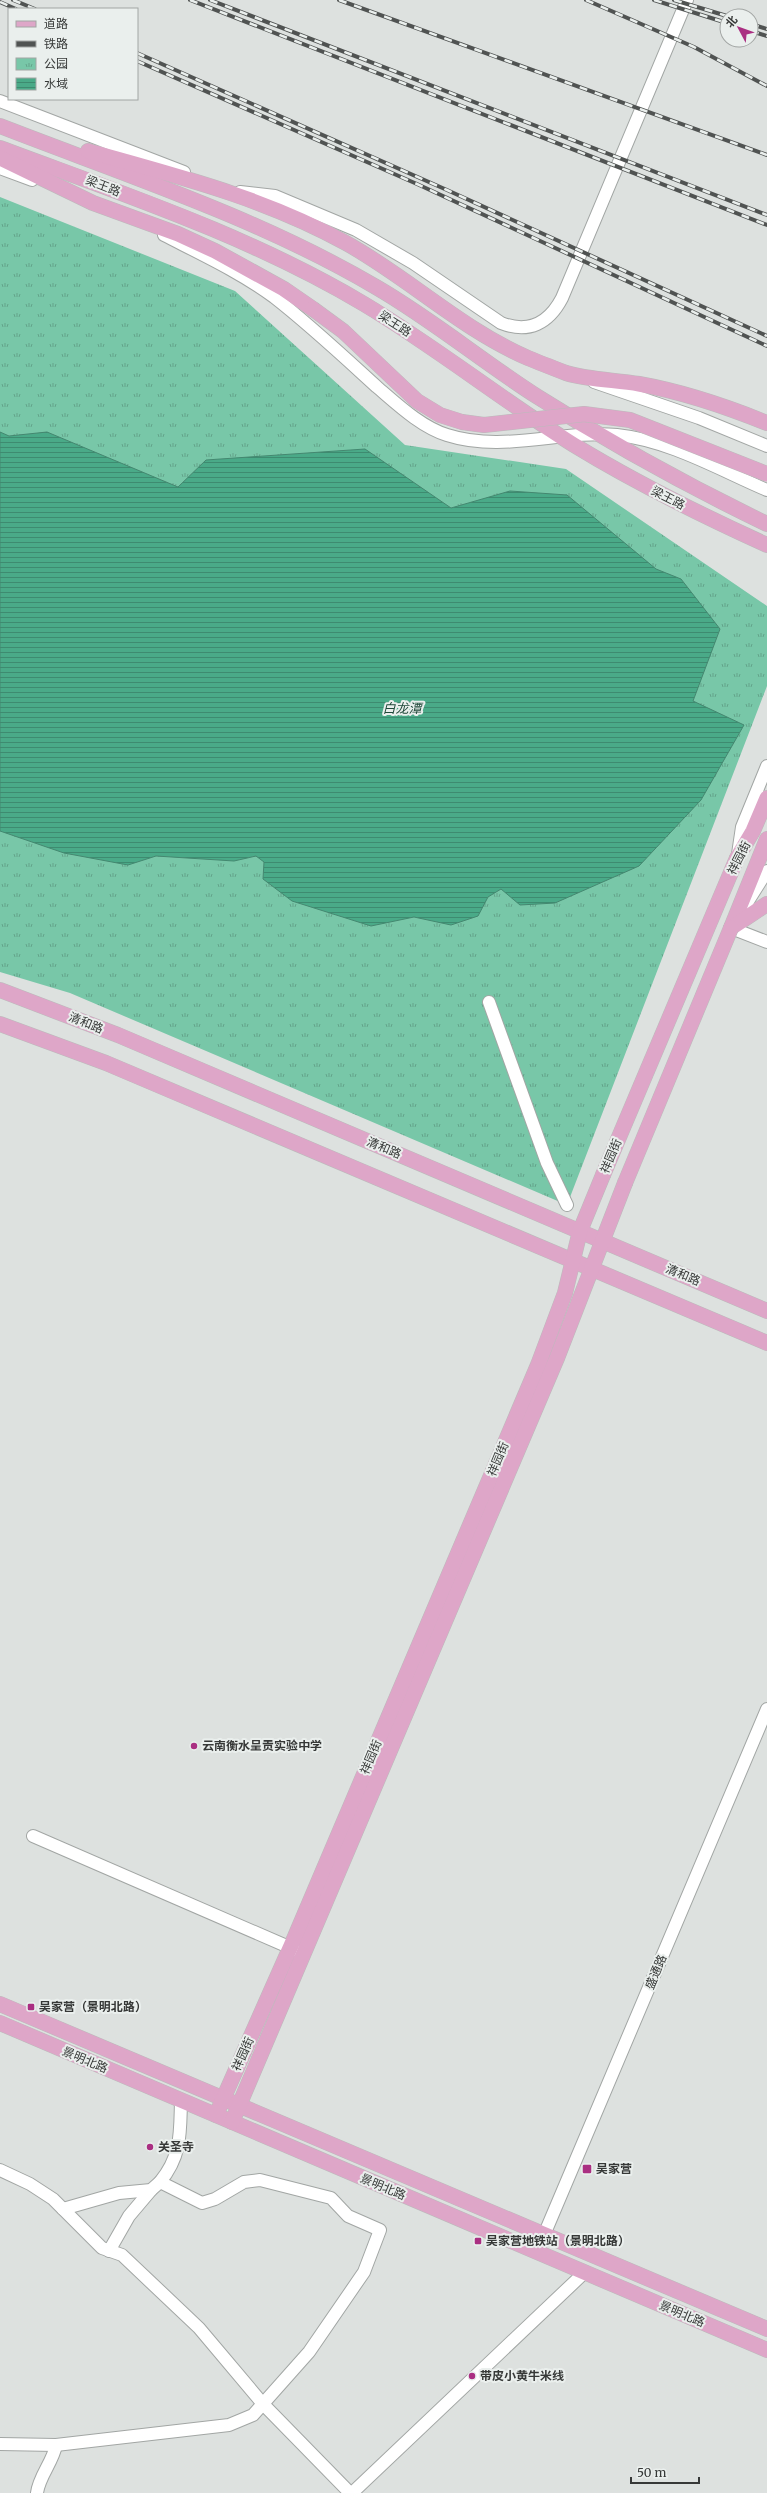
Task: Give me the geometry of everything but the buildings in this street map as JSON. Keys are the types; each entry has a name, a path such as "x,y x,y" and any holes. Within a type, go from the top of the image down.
{"main road":[{"name":"梁王路","path":"0,126 232,192 289,215 346,242 436,304 500,345 568,373 683,394 718,403 767,423"},
{"name":"梁王路","path":"0,126 259,228 351,273 425,318 537,396 598,434 665,472 767,524"},
{"name":"梁王路","path":"0,148 184,217 260,249 364,304 574,444 643,485 767,546"},
{"path":"0,158 93,203 178,234 215,251 284,289 343,332 417,401 440,415 462,422 484,425 584,414 630,420 767,474"},
{"name":"祥园街","path":"216,2115 290,1947 538,1365 565,1293 580,1231 737,858 753,831 767,798"},
{"name":"祥园街","path":"232,2122 557,1358 601,1240 767,839"},
{"path":"731,928 767,904"},
{"name":"清和路","path":"0,990 118,1035 767,1311"},
{"path":"0,1024 106,1064 767,1343"},
{"name":"景明北路","path":"0,2004 767,2329"},
{"name":"景明北路","path":"0,2023 767,2350"}],"street":[{"path":"0,101 232,192 276,196 334,219 387,247 470,304 508,326 524,328 533,327 549,317 556,309 687,0"},
{"path":"0,168 93,203 152,229 239,274 273,297 303,321 411,416 445,435 472,441 504,443 581,434 617,435 645,440 767,490"},
{"path":"568,373 698,418 767,446"},
{"path":"737,858 742,827 767,766"},
{"path":"767,871 731,928 767,942"},
{"path":"489,1002 547,1163 567,1205"},
{"name":"盛通路","path":"544,2235 767,1709"},
{"path":"33,1836 304,1954"},
{"path":"109,2251 129,2216 151,2190 160,2182 175,2161 180,2135 181,2101"},
{"path":"0,2170 30,2184 53,2199 102,2248 122,2255 199,2328 263,2404 351,2493 584,2272"},
{"path":"0,2444 56,2445 229,2425 247,2420 309,2352 364,2272 380,2230 348,2216 332,2198 271,2182 260,2180 244,2182 215,2199 202,2203 160,2182"},
{"path":"63,2209 75,2204 119,2193 151,2190"},
{"path":"37,2493 38,2486 54,2455 56,2445"}],"green space":[{"path":"0,197 235,291 405,445 566,469 767,606 767,686 567,1205 70,993 0,972"}],"water":[{"name":"白龙潭","path":"0,432 9,436 47,432 178,487 206,460 365,449 451,508 510,491 567,495 656,569 681,579 720,629 693,701 744,725 701,800 639,866 555,903 520,905 501,889 488,897 478,916 451,925 414,917 371,926 292,901 263,879 264,862 256,856 234,861 156,856 128,865 64,853 0,831"}],"railway":[{"path":"13,0 33,8"},
{"path":"190,0 767,225"},
{"path":"210,0 767,215"},
{"path":"339,0 767,155"},
{"path":"586,0 694,47 767,86"},
{"path":"654,0 719,20"},
{"path":"674,0 719,14"},
{"path":"0,2 14,8"},
{"path":"759,26 767,29"},
{"path":"759,34 767,36"},
{"path":"138,53 447,190 767,336"},
{"path":"138,61 417,184 767,346"}],"place":[{"name":"云南衡水呈贡实验中学","path":"194,1746"},
{"name":"吴家营（景明北路）","path":"31,2007"},
{"name":"关圣寺","path":"150,2147"},
{"name":"吴家营","path":"587,2169"},
{"name":"吴家营地铁站（景明北路）","path":"478,2241"},
{"name":"带皮小黄牛米线","path":"472,2376"}]}
